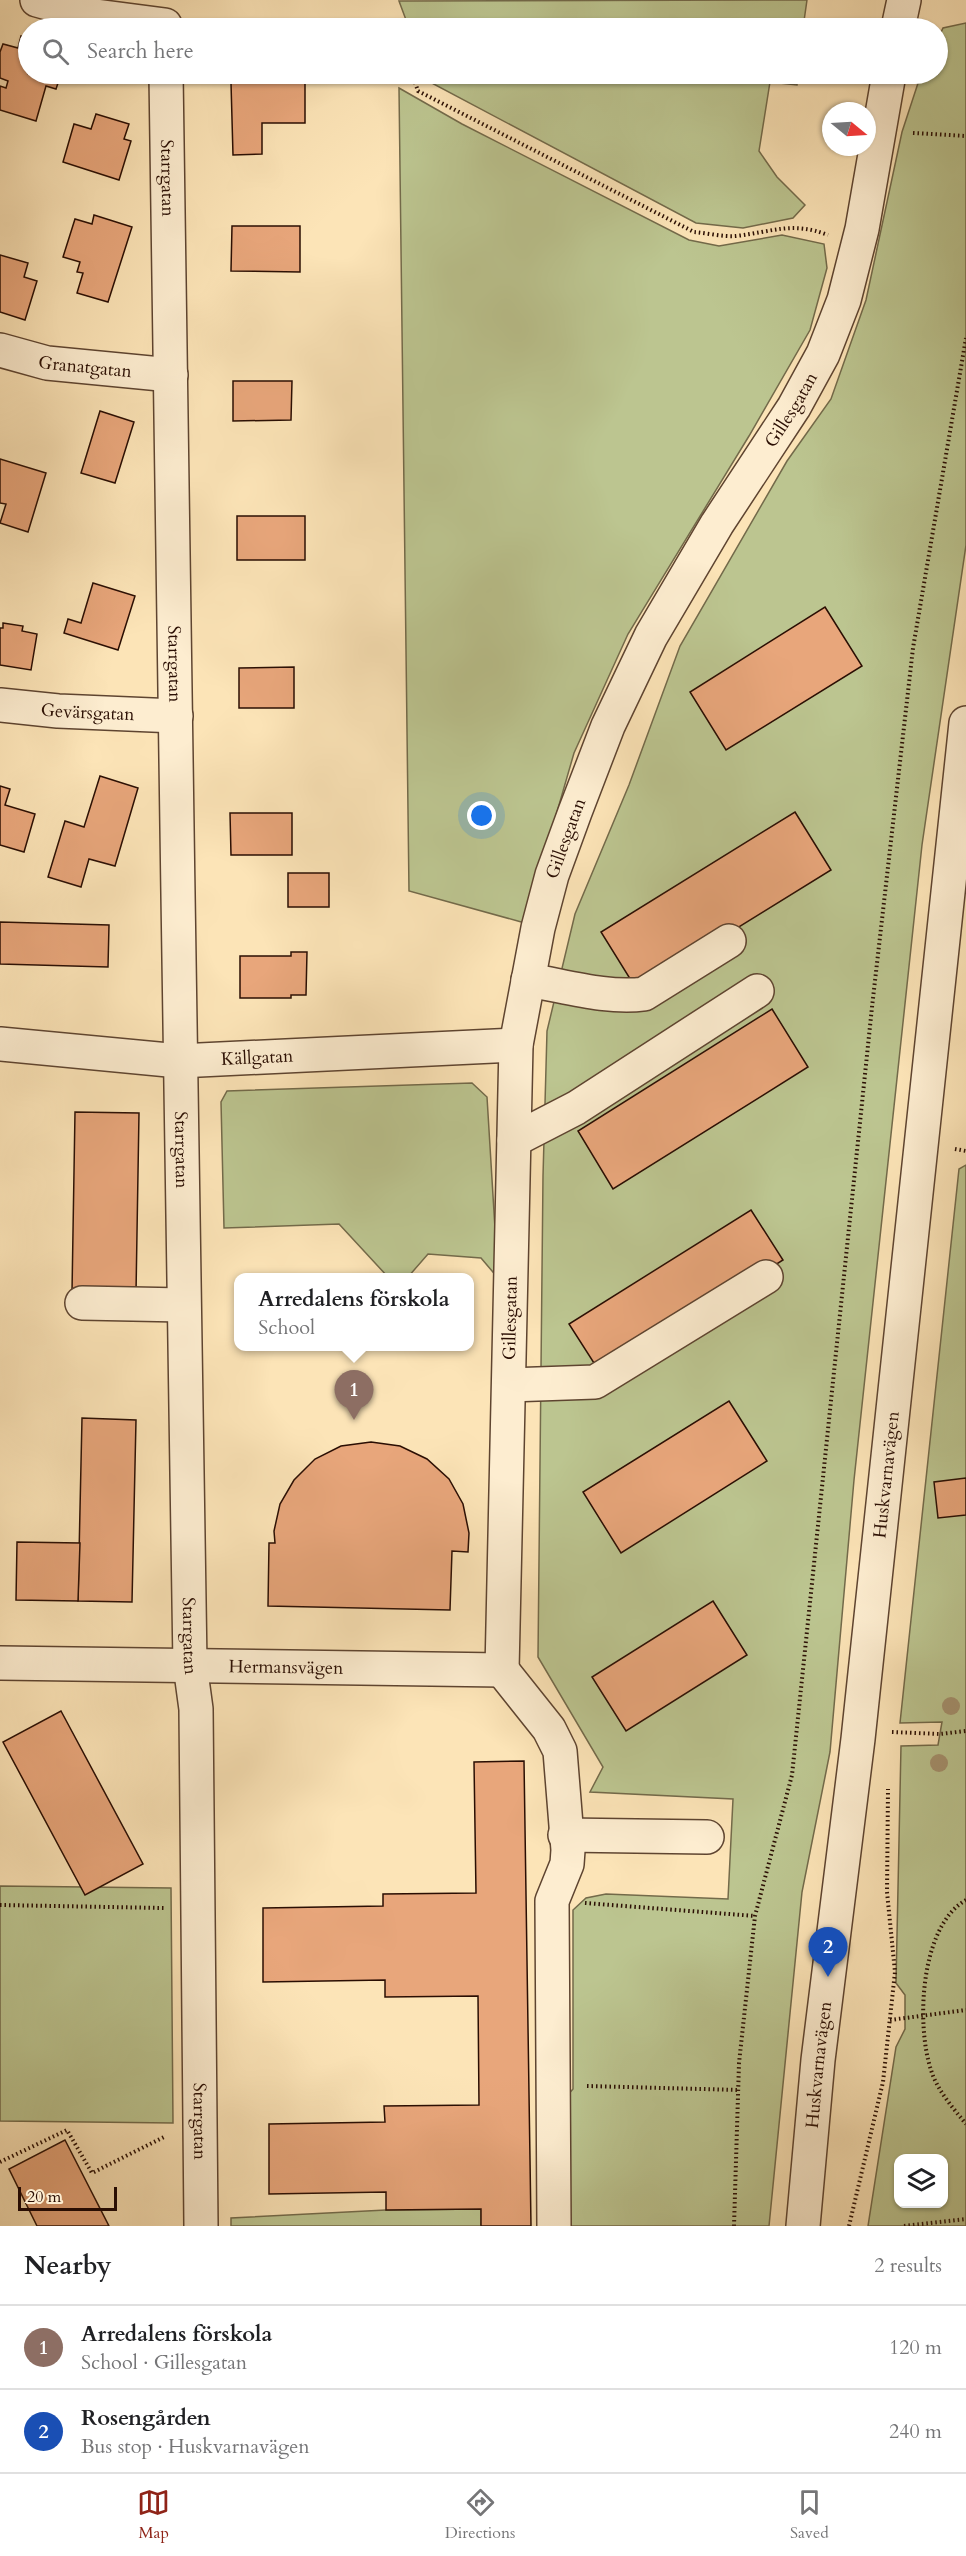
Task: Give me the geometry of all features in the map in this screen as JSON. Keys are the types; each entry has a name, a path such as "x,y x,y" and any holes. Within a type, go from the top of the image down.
{"street":[{"path":"37,0 94,16 165,18"},
{"path":"900,18 904,0"},
{"name":"Starrgatan","path":"166,84 183,1305 190,1665 196,1709 196,1909 201,2226"},
{"name":"Gillesgatan","path":"502,1670 516,1045 538,928 552,875 574,812 608,726 651,636 717,524 794,407 823,354 844,300 862,229 888,84"},
{"name":"Granatgatan","path":"0,350 47,363 171,375"},
{"name":"Gevärsgatan","path":"0,705 58,711 176,716"},
{"name":"Huskvarnavägen","path":"802,2226 818,2060 858,1739 966,723"},
{"path":"528,980 608,993 644,994 729,941"},
{"path":"514,1140 576,1108 757,991"},
{"name":"Källgatan","path":"0,1044 179,1061 516,1045"},
{"path":"509,1385 595,1382 766,1277"},
{"path":"82,1303 183,1305"},
{"name":"Hermansvägen","path":"0,1663 502,1670"},
{"path":"502,1670 549,1729 560,1751 568,1850 567,1864 552,1901 554,2226"},
{"path":"565,1835 707,1837"}],"path":[{"path":"416,84 418,91 694,232 734,236 778,228 810,228 838,240"},
{"path":"879,132 966,136"},
{"path":"734,2226 739,2064 755,1916 792,1775 872,1007 913,648 966,338"},
{"path":"950,1149 966,1150"},
{"path":"889,1732 940,1734 966,1731"},
{"path":"849,2226 883,2082 895,1972 887,1893 888,1778"},
{"path":"966,1900 944,1921 934,1946 926,1976 922,2016 924,2043 931,2072 948,2102 966,2124"},
{"path":"552,1901 755,1916"},
{"path":"0,1905 196,1909"},
{"path":"890,2020 966,2010"},
{"path":"553,2085 739,2090"},
{"path":"0,2162 67,2130 92,2173 199,2120"},
{"path":"904,2226 966,2219"}],"green space":[{"path":"807,0 804,18 405,18 399,1"},
{"path":"966,23 966,545 922,845 854,1480 830,1752 802,1892 769,2226 566,2226 566,2097 573,2089 573,1910 586,1898 606,1894 728,1899 733,1799 590,1792 603,1767 538,1657 543,1176 547,1031 575,914 629,785 680,646 787,461 831,399 866,300 902,132 918,84 948,84 948,27"},
{"path":"434,84 770,84 759,151 777,177 805,205 793,218 743,228 696,223"},
{"path":"399,88 462,124 689,240 719,246 782,235 824,244 827,268 810,330 749,436 628,634 574,753 525,923 409,891"},
{"path":"472,1083 487,1097 498,1278 481,1258 428,1254 411,1273 384,1273 339,1224 224,1228 221,1102 227,1091"},
{"path":"966,1165 966,2226 868,2226 896,2047 905,2029 905,1995 896,1983 901,1746 938,1745 942,1722 900,1723 959,1169"},
{"path":"0,1886 171,1888 173,2123 0,2121"},
{"path":"481,2209 481,2226 231,2226 231,2218 386,2210"}],"building":[{"path":"3,44 18,48 18,84 58,84 56,89 46,86 36,121 0,110 0,86 6,88 8,81 0,78 0,52"},
{"path":"231,84 305,84 305,123 262,123 262,154 233,155"},
{"path":"96,114 129,124 124,139 131,141 119,180 63,162 74,124 91,129"},
{"path":"94,215 132,227 108,302 77,293 83,273 77,272 80,262 63,257 75,219 92,224"},
{"path":"232,226 300,226 300,272 231,271"},
{"path":"0,255 28,263 24,277 37,281 25,320 0,312"},
{"path":"233,381 292,381 291,420 233,421"},
{"path":"100,411 134,422 115,483 81,473"},
{"path":"0,459 46,473 28,532 0,523 6,504 0,503"},
{"path":"237,516 305,516 305,560 237,560"},
{"path":"93,583 135,596 118,650 64,633 68,619 81,623"},
{"path":"825,607 862,666 726,750 690,692"},
{"path":"3,623 23,626 22,631 37,634 31,670 0,665 0,628 3,628"},
{"path":"294,667 294,708 239,708 239,668"},
{"path":"100,776 138,788 115,866 89,859 81,887 48,877 65,821 84,827"},
{"path":"0,786 10,789 5,805 35,814 24,852 0,845"},
{"path":"795,812 831,870 637,990 601,932"},
{"path":"230,813 292,813 292,855 231,855"},
{"path":"288,873 329,873 329,907 288,907"},
{"path":"0,922 109,925 108,967 0,964"},
{"path":"291,952 307,952 306,995 291,995 291,998 240,998 240,956 291,956"},
{"path":"772,1009 808,1067 613,1189 578,1131"},
{"path":"75,1112 139,1113 136,1293 72,1292"},
{"path":"751,1210 783,1260 601,1374 569,1324"},
{"path":"729,1401 767,1461 621,1553 583,1492"},
{"path":"82,1418 136,1420 132,1602 78,1601"},
{"path":"371,1442 400,1446 427,1459 449,1479 463,1504 469,1533 468,1552 452,1551 450,1610 268,1606 269,1543 275,1543 274,1531 280,1504 294,1480 315,1459 341,1446"},
{"path":"966,1478 966,1515 938,1518 934,1482"},
{"path":"17,1542 80,1543 78,1601 16,1600"},
{"path":"713,1601 747,1655 626,1731 592,1677"},
{"path":"61,1711 143,1864 85,1895 3,1742"},
{"path":"524,1761 531,2226 481,2226 481,2209 386,2210 386,2192 269,2194 269,2124 385,2122 384,2106 479,2105 478,1996 385,1997 385,1980 263,1982 263,1908 383,1906 383,1894 476,1893 474,1762"},
{"path":"65,2140 109,2226 37,2226 9,2169"}],"place":[{"name":"Arredalens förskola","path":"354,1420"},
{"name":"Rosengården","path":"828,1977"}]}
